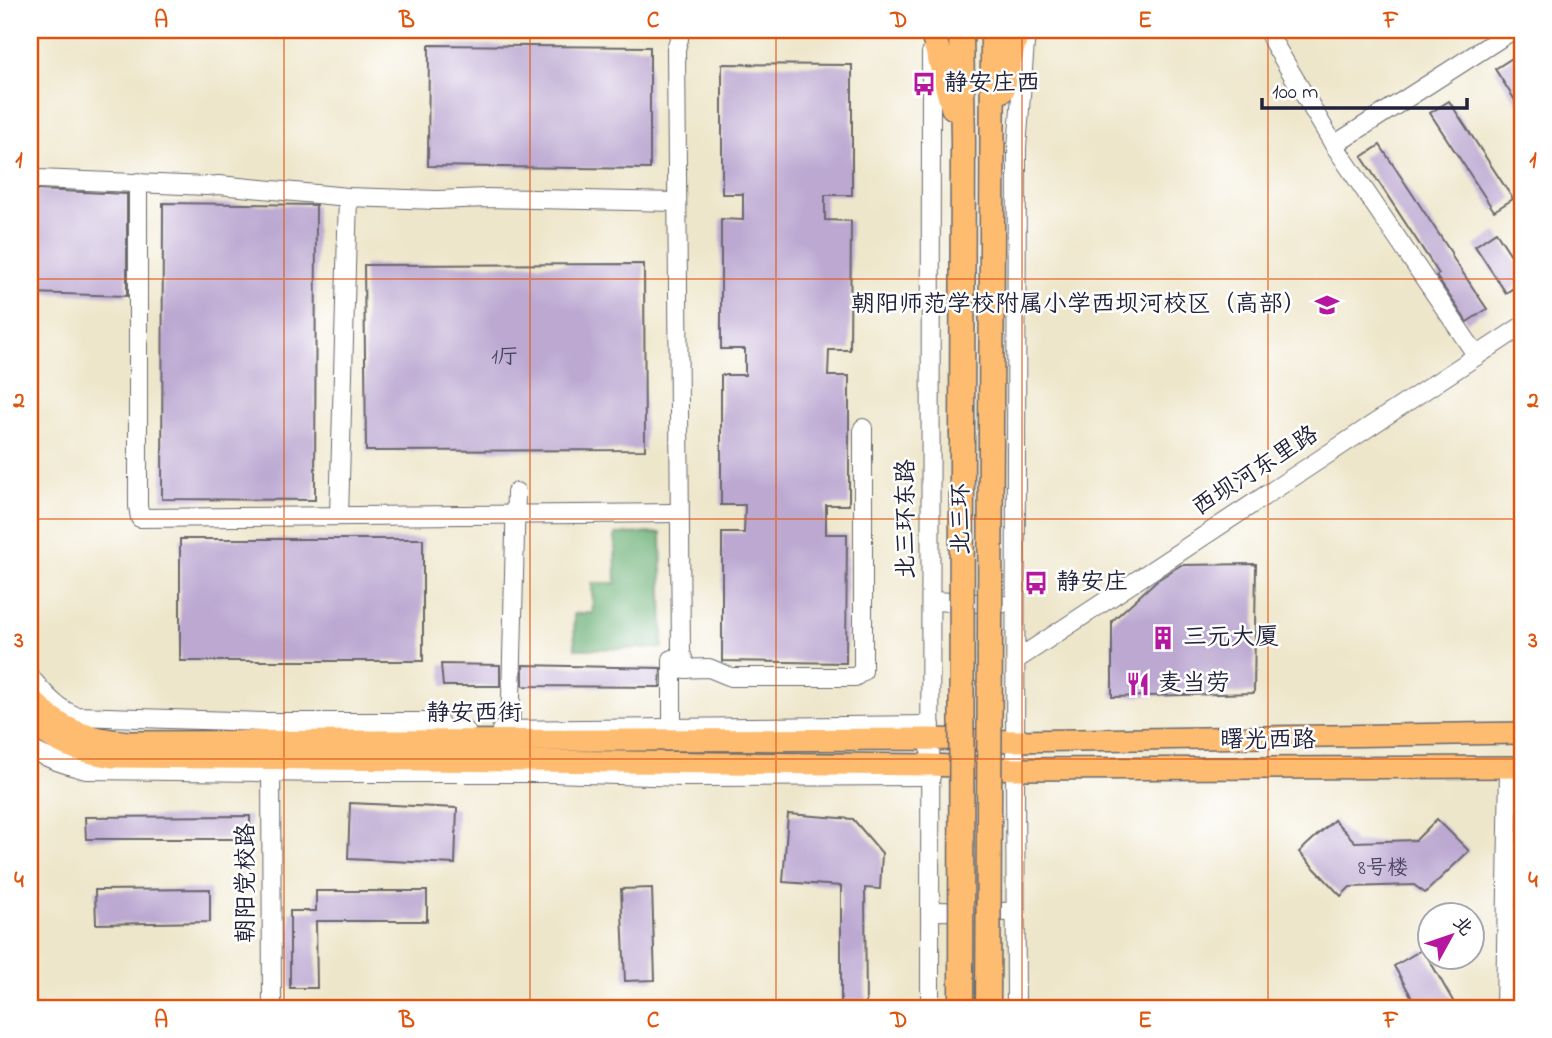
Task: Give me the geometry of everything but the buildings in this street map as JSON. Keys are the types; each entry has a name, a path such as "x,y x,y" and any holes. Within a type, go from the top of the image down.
{"highway":[{"path":"932,30 963,142"},
{"name":"北三环","path":"961,30 961,1008"},
{"name":"北三环","path":"988,1008 993,30"},
{"path":"992,128 1017,30"}],"main road":[{"name":"静安西街","path":"30,697 45,713 66,728 106,740 129,742 510,735 931,732"},
{"name":"静安西街","path":"30,721 65,747 113,757 271,765 641,761 931,771"},
{"name":"曙光西路","path":"931,732 1016,741 1522,733"},
{"name":"曙光西路","path":"931,771 1516,767"}],"street":[{"path":"672,734 677,666 681,653 676,49 679,30"},
{"name":"北三环东路","path":"930,1008 932,30"},
{"path":"1016,1008 1017,148 1026,30"},
{"path":"1268,30 1334,145 1477,356"},
{"path":"1334,145 1513,30"},
{"path":"38,180 219,185 348,197 677,202"},
{"path":"138,183 140,518 680,513"},
{"path":"339,516 348,197"},
{"name":"西坝河东里路","path":"1016,660 1522,326"},
{"path":"677,666 709,668 731,677 855,677 863,671 863,428"},
{"path":"30,677 52,702 76,716 264,722 439,722 445,731 510,735 516,492"},
{"path":"931,601 1016,604"},
{"path":"30,749 54,761 86,770 271,765 684,777 931,771"},
{"path":"641,761 684,777"},
{"name":"朝阳党校路","path":"271,765 272,1008"},
{"path":"1506,1008 1516,767"},
{"path":"930,911 1015,912"}],"green space":[{"path":"661,533 663,648 575,649 574,614 593,613 592,583 616,583 615,534"}],"place":[{"name":"静安庄西","path":"924,84"},
{"name":"朝阳师范学校附属小学西坝河校区（高部）","path":"1327,305"},
{"name":"静安庄","path":"1036,583"},
{"name":"三元大厦","path":"1163,638"},
{"name":"麦当劳","path":"1138,684"}]}
